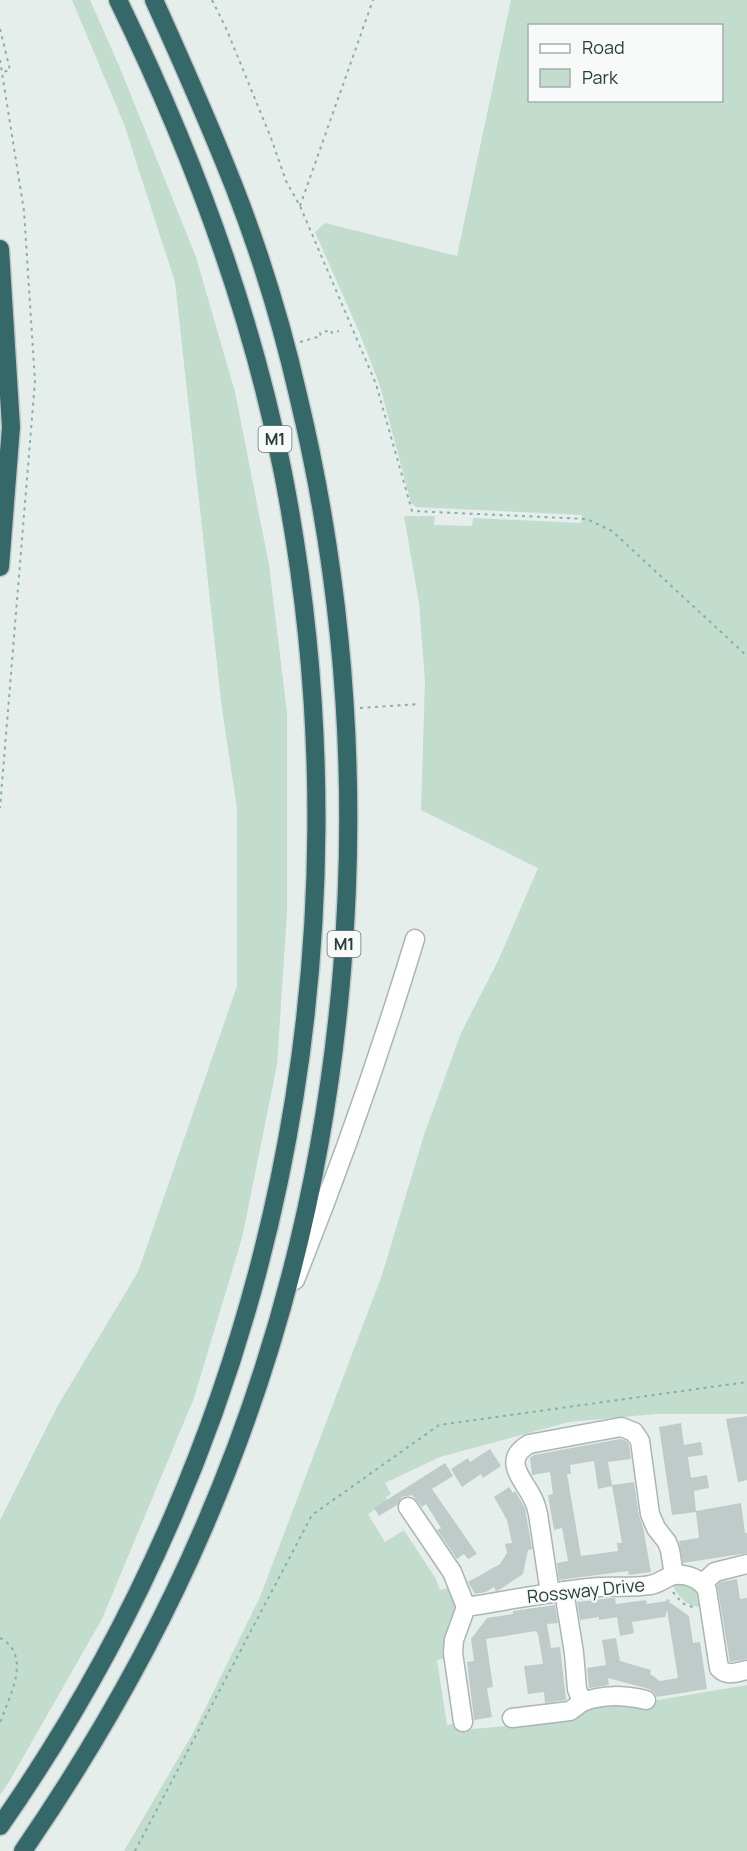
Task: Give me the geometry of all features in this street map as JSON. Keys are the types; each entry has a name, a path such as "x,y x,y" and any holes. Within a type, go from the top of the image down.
{"highway":[{"name":"M1","path":"0,1826 56,1742 122,1624 175,1513 215,1410 265,1242 281,1170 304,1032 312,952 318,814 315,741 304,601 282,467 229,268 179,136 118,0"},
{"name":"M1","path":"23,1851 83,1759 151,1640 206,1523 252,1402 276,1328 315,1173 338,1024 344,954 350,811 345,709 336,597 308,437 280,325 236,191 154,0"},
{"path":"0,249 11,427 0,567"}],"street":[{"path":"276,1328 336,1176 415,939"},
{"path":"582,1702 577,1689 574,1653 535,1502 516,1468 516,1457 523,1447 621,1427 634,1432 639,1441 650,1514 670,1550 671,1577"},
{"path":"408,1507 452,1572 466,1607 457,1627 453,1647 463,1722"},
{"path":"747,1564 715,1572 703,1583 707,1590 718,1668 728,1674 747,1670"},
{"name":"Rossway Drive","path":"466,1607 557,1592 650,1585 671,1577 697,1579 703,1583"},
{"path":"512,1718 570,1711 592,1698 614,1695 646,1700"}],"path":[{"path":"212,0 226,28 271,138 286,181 300,206 376,384 412,511 587,519 612,531 747,656"},
{"path":"300,206 373,0"},
{"path":"0,29 10,70 0,73"},
{"path":"308,340 331,330 332,333 339,331"},
{"path":"345,709 417,704"},
{"path":"135,1851 312,1515 439,1425 747,1382"},
{"path":"671,1577 673,1592 682,1603 710,1612"},
{"path":"0,1638 12,1648 18,1666 0,1723"}],"green space":[{"path":"72,0 90,0 120,68 196,257 235,392 269,565 287,713 287,912 277,1065 242,1238 194,1398 102,1619 0,1795 0,1520 57,1407 138,1272 237,986 237,808 222,709 175,282 124,124"},
{"path":"511,0 747,0 747,1414 656,1414 569,1422 440,1457 385,1483 391,1494 386,1497 388,1501 368,1514 385,1542 404,1530 436,1579 440,1590 453,1587 456,1610 447,1658 437,1660 447,1725 469,1722 471,1729 508,1726 581,1706 640,1703 747,1685 747,1851 124,1851 193,1733 260,1597 382,1275 424,1135 461,1033 498,961 538,868 421,810 425,682 419,603 404,516 435,516 434,525 472,526 473,518 581,523 582,515 416,507 411,503 380,386 315,232 325,223 457,256"},
{"path":"672,1583 696,1584 704,1607 693,1606 684,1601"}],"building":[{"path":"747,1416 747,1480 738,1482 726,1419"},
{"path":"681,1423 684,1445 701,1442 703,1455 688,1457 691,1478 707,1475 709,1488 694,1491 696,1511 741,1503 745,1533 747,1533 747,1553 683,1563 679,1541 699,1538 696,1512 672,1515 659,1427"},
{"path":"620,1439 627,1441 631,1459 608,1462 612,1485 634,1482 651,1572 629,1575 628,1571 559,1580 557,1563 568,1561 562,1528 554,1530 548,1495 553,1494 550,1472 532,1475 530,1458 534,1455","holes":["594,1461 598,1489 612,1486 622,1543 617,1543 618,1551 581,1556 567,1474 571,1474 570,1465"]},
{"path":"490,1449 501,1466 483,1478 481,1474 462,1487 451,1469 468,1458 470,1462"},
{"path":"445,1463 453,1476 432,1489 477,1554 468,1559 464,1554 457,1559 437,1530 441,1528 426,1504 422,1507 412,1495 402,1497 397,1505 379,1516 374,1508"},
{"path":"509,1487 513,1493 515,1491 525,1508 532,1549 528,1550 523,1574 499,1590 496,1591 494,1587 486,1592 475,1594 468,1582 500,1564 507,1553 505,1544 512,1543 507,1520 494,1497"},
{"path":"737,1579 740,1599 747,1598 747,1659 730,1662 717,1585 720,1582"},
{"path":"615,1598 616,1604 646,1600 647,1604 666,1601 666,1599 689,1616 693,1643 700,1642 707,1689 657,1697 649,1689 608,1678 609,1685 589,1688 587,1668 606,1665 602,1640 616,1638 620,1661 651,1670 650,1674 660,1681 678,1678 667,1610 665,1617 632,1622 634,1633 620,1636 617,1617 580,1620 577,1602"},
{"path":"555,1605 558,1623 547,1624 551,1648 560,1647 566,1700 545,1703 544,1692 528,1694 524,1666 543,1664 536,1631 486,1639 493,1687 487,1688 492,1717 474,1720 467,1662 474,1661 471,1639 487,1618 513,1614 513,1611"}]}
